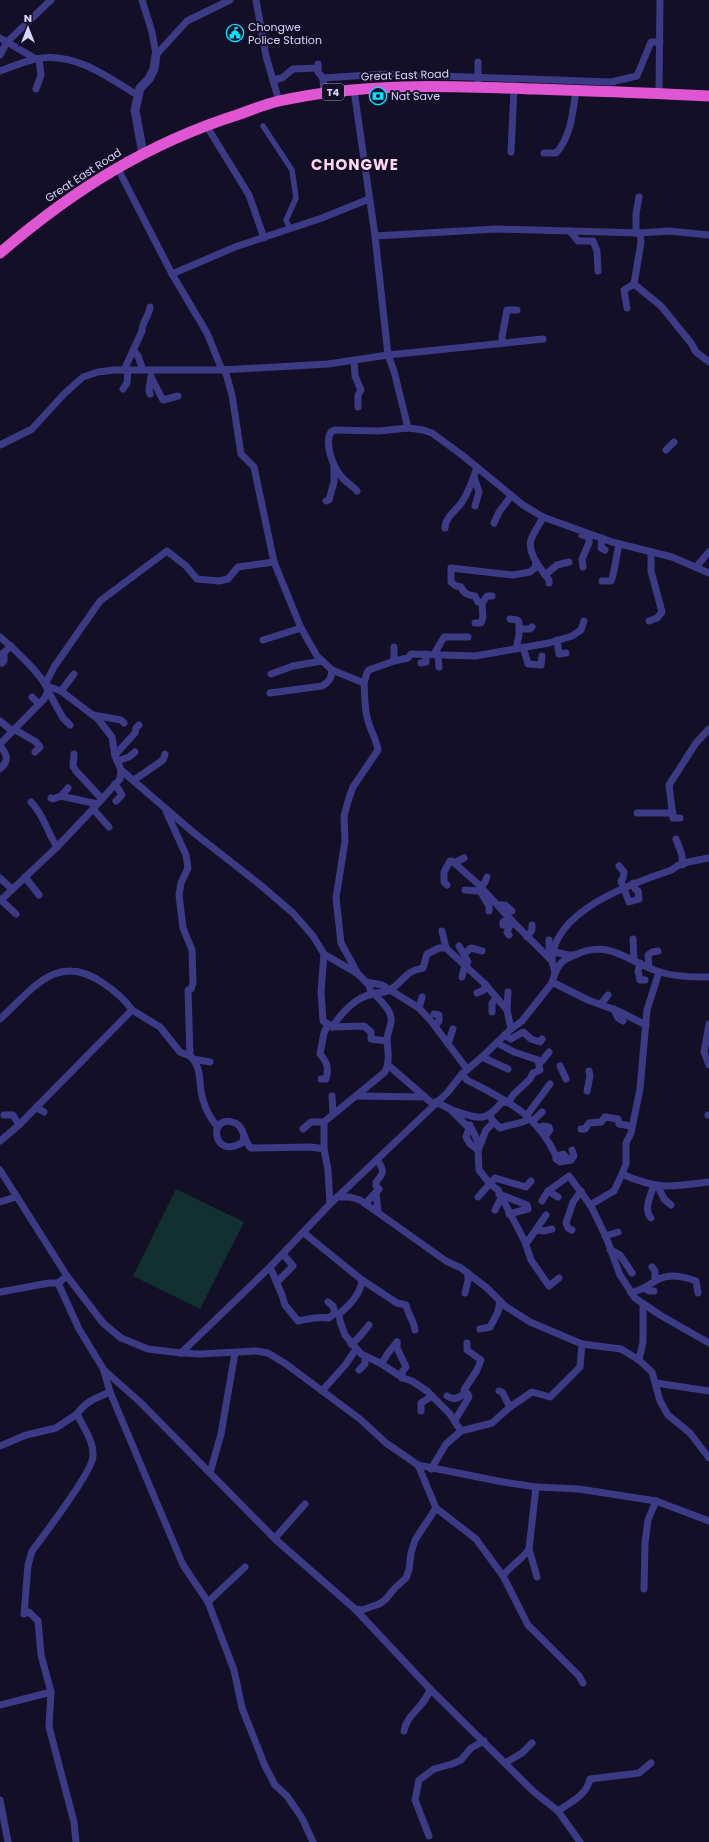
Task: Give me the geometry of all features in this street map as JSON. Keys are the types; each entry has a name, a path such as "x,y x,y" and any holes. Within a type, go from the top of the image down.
{"highway":[{"name":"Great East Road","path":"0,253 57,206 117,167 170,139 206,125 279,101 354,90 478,82 514,88 709,96"}],"street":[{"path":"0,55 3,40 51,0"},
{"path":"142,0 152,32 156,55 154,69 149,79 140,88 137,95 135,110 143,154"},
{"path":"156,55 187,21 230,0"},
{"path":"256,0 261,32 279,101"},
{"path":"659,93 660,42 663,1"},
{"path":"3,40 37,59 41,75 36,89"},
{"path":"323,78 385,74 478,82 611,82 637,76 651,42 660,42"},
{"path":"0,72 37,59 62,58 81,63 137,95"},
{"path":"478,62 478,82"},
{"path":"273,80 282,78 293,69 318,66 318,72 323,78 324,94"},
{"path":"511,152 514,88"},
{"path":"354,90 375,236 388,355 394,371 408,428"},
{"path":"544,153 556,153 563,146 572,115 576,90"},
{"path":"206,125 249,195 264,238"},
{"path":"263,126 292,170 296,198 286,220 290,229"},
{"path":"117,167 172,274 207,333 223,370 232,395 242,454 254,467 274,562 301,628 317,656 332,670 364,683"},
{"path":"634,284 640,242 636,214 639,196"},
{"path":"172,274 235,247 290,229 369,199"},
{"path":"375,236 496,229 638,233 669,231 709,235"},
{"path":"570,231 578,241 593,241 597,251 598,271"},
{"path":"627,308 624,290 634,284"},
{"path":"634,284 661,306 691,343 696,352 709,362"},
{"path":"123,389 127,383 126,370 142,331 142,326 150,313 150,307"},
{"path":"502,343 507,310 517,310"},
{"path":"0,445 32,429 64,394 82,378 98,372 143,370 152,373 328,364 388,355 543,339"},
{"path":"134,351 138,356 143,370"},
{"path":"354,361 355,376 360,390 358,395 358,407"},
{"path":"150,394 149,390 152,373"},
{"path":"152,373 163,400 178,396"},
{"path":"357,491 340,476 334,464 328,440 331,432 335,430 379,431 408,428 423,430 432,433 477,467 523,506 543,518 619,544 672,557 709,573"},
{"path":"666,450 674,442"},
{"path":"326,501 329,500 334,482 334,464"},
{"path":"444,528 445,522 461,503 474,477 477,467"},
{"path":"474,477 479,492 475,506"},
{"path":"494,523 499,512 511,496"},
{"path":"543,518 530,542 532,554 545,575 548,583"},
{"path":"575,529 577,533 589,537 589,543 582,559 583,567"},
{"path":"602,538 601,548 605,550"},
{"path":"602,582 612,580 613,568 619,544"},
{"path":"0,769 6,764 8,759 0,745 39,704 54,667 100,601 129,580 160,554 167,551 176,556 196,579 219,581 228,579 238,567 274,562"},
{"path":"649,621 657,618 662,612 651,571 651,552"},
{"path":"696,567 709,552"},
{"path":"482,603 478,602 475,596 469,596 461,587 456,586 451,582 451,568 513,575 530,572 535,568 536,562"},
{"path":"545,575 558,565 569,562"},
{"path":"475,623 481,623 483,617 482,603 486,596 492,596"},
{"path":"510,619 517,620 519,622 519,648 528,664 541,665 542,656"},
{"path":"354,678 369,670 394,661 408,658 411,654 433,654 461,658 557,640 572,636 581,630 584,621"},
{"path":"519,629 530,629 532,626"},
{"path":"263,640 301,628"},
{"path":"0,637 11,646 47,687 63,718 70,725"},
{"path":"420,663 426,662 444,637 468,637"},
{"path":"557,640 559,654 566,653"},
{"path":"2,658 11,646"},
{"path":"394,647 394,661"},
{"path":"433,654 439,667"},
{"path":"272,674 293,666 322,661"},
{"path":"270,693 322,686 328,682 331,677 332,670"},
{"path":"358,974 342,943 336,898 345,841 346,828 344,816 349,798 353,787 378,750 376,736 368,720 365,704 364,683 369,670"},
{"path":"61,690 74,674"},
{"path":"16,914 0,900 57,847 120,779 121,770 116,758 112,737 93,715 61,690 47,687"},
{"path":"32,697 39,704"},
{"path":"93,715 121,720 124,723"},
{"path":"0,721 13,730 36,742 40,747 35,752"},
{"path":"116,758 135,733 139,724"},
{"path":"680,818 673,818 669,785 696,743 709,729"},
{"path":"116,758 129,757 134,752"},
{"path":"74,754 73,766 97,804 109,827"},
{"path":"134,780 163,760 165,754"},
{"path":"121,770 159,801 194,833 258,883 293,913 313,936 324,954 333,961 358,974 369,985 373,993 391,1013 391,1022 387,1035 388,1065 385,1072 324,1122 324,1149 328,1170 330,1204"},
{"path":"115,784 122,795 116,801"},
{"path":"51,798 54,800 61,796 68,788"},
{"path":"61,796 97,804"},
{"path":"159,801 170,815 174,830 186,855 188,868 181,883 180,895 184,928 192,950 193,983 191,989 188,990 192,1058 198,1070 202,1099 212,1120 218,1127"},
{"path":"31,802 41,813 51,839 57,847"},
{"path":"637,813 673,813"},
{"path":"676,839 681,854 682,865"},
{"path":"681,854 690,860 695,861"},
{"path":"446,885 444,882 444,872 450,861 454,863 464,858"},
{"path":"549,951 571,922 592,905 623,887 682,865 709,858"},
{"path":"454,863 511,917 528,937 549,951 568,955 576,954"},
{"path":"619,866 624,872 621,881 629,902 637,901 640,896 633,883"},
{"path":"25,877 39,895"},
{"path":"465,890 474,892 480,888 487,877"},
{"path":"0,878 12,890"},
{"path":"480,888 489,906 489,911"},
{"path":"503,925 503,922 511,917"},
{"path":"508,936 507,932 511,917"},
{"path":"528,937 532,930 532,925"},
{"path":"442,931 446,948 484,984 507,1010"},
{"path":"633,939 640,980 645,980"},
{"path":"549,940 549,951 555,973"},
{"path":"459,946 468,962 465,965 462,977"},
{"path":"321,1079 326,1079 327,1062 320,1054 324,1033 330,1025 359,999 373,993 390,991 412,970 423,968 427,954 440,948 446,948"},
{"path":"464,954 471,948 482,951"},
{"path":"181,1353 304,1233 337,1197 446,1093 465,1072 522,1021 552,982 561,962 585,950 610,950 659,972 682,977 709,977"},
{"path":"649,967 648,955 652,952 658,951"},
{"path":"324,954 321,999 323,1021 330,1025 364,1026 371,1032 372,1039 387,1041"},
{"path":"1,1017 48,976 60,971 90,974 119,994 132,1010 160,1027 180,1052 192,1058 210,1062"},
{"path":"590,1205 614,1192 626,1164 626,1143 631,1133 631,1126 640,1089 647,1010 659,972"},
{"path":"366,982 382,985 419,1008 448,1044 465,1072 467,1080 508,1102 529,1118 545,1136 556,1156 563,1154 569,1160 574,1156 572,1150"},
{"path":"552,982 588,1000 614,1009 646,1025"},
{"path":"476,992 484,990 484,984"},
{"path":"508,992 508,1032 511,1039 523,1032 536,1042 540,1042 542,1039"},
{"path":"601,1004 608,995"},
{"path":"419,1008 422,997"},
{"path":"492,1012 492,1004 496,998"},
{"path":"614,1009 618,1018 623,1021"},
{"path":"0,1141 19,1125 132,1010"},
{"path":"434,1014 439,1015 439,1021 435,1026"},
{"path":"709,1024 704,1052 709,1065"},
{"path":"448,1044 453,1029"},
{"path":"388,1065 424,1097 435,1103 475,1119 486,1117 490,1115 501,1103 508,1102 514,1094 530,1080 533,1073 537,1072 540,1065 538,1060 514,1052 497,1043"},
{"path":"542,1061 549,1052"},
{"path":"482,1057 508,1068"},
{"path":"560,1066 566,1079"},
{"path":"587,1091 590,1076 589,1072"},
{"path":"529,1118 550,1084"},
{"path":"332,1096 332,1114"},
{"path":"357,1096 424,1097"},
{"path":"36,1107 44,1112"},
{"path":"450,1109 469,1128"},
{"path":"490,1115 494,1123 500,1128 522,1123 542,1112"},
{"path":"4,1115 12,1115 19,1125"},
{"path":"581,1129 585,1129 589,1123 601,1122 605,1117 618,1119 619,1124 631,1126"},
{"path":"475,1119 469,1128 466,1137 470,1144 478,1150"},
{"path":"252,1148 248,1144 242,1128 236,1123 228,1121 220,1124 216,1130 216,1137 222,1144 228,1147 238,1146 252,1148 311,1147 324,1149"},
{"path":"303,1129 311,1122 324,1122"},
{"path":"494,1123 486,1130 478,1150 479,1170 500,1196 526,1244 531,1260 545,1282 549,1286 559,1278"},
{"path":"238,1146 243,1142 244,1135"},
{"path":"365,1204 379,1189 376,1186 376,1182 383,1175 383,1171 377,1159"},
{"path":"0,1170 67,1276 103,1323 116,1335 148,1349 200,1354 256,1351 268,1354 286,1364 360,1419 386,1443 418,1465 536,1487 579,1489 656,1501 709,1521"},
{"path":"622,1174 656,1186 674,1187 709,1182"},
{"path":"542,1201 548,1191 569,1176 590,1205 605,1236 623,1280 631,1294 643,1304 709,1343"},
{"path":"478,1197 495,1178 526,1187 531,1181"},
{"path":"656,1186 664,1199 670,1205"},
{"path":"652,1218 649,1215 648,1202 656,1186"},
{"path":"548,1191 558,1197"},
{"path":"572,1230 568,1228 566,1223 573,1202 581,1191"},
{"path":"376,1193 378,1212"},
{"path":"495,1210 500,1196"},
{"path":"500,1196 527,1205 528,1209 509,1214"},
{"path":"0,1202 16,1197"},
{"path":"337,1197 350,1197 365,1204 432,1247 487,1288 517,1315 582,1344 621,1349 639,1360 652,1372 660,1400 668,1415 690,1433 709,1458"},
{"path":"526,1244 546,1215"},
{"path":"536,1230 544,1231 552,1229"},
{"path":"605,1236 618,1232"},
{"path":"304,1233 362,1280 397,1303 406,1305 408,1315 415,1324 415,1330"},
{"path":"610,1250 620,1255 632,1273"},
{"path":"277,1280 278,1281 293,1266 283,1254"},
{"path":"270,1267 277,1280 285,1305 298,1321 312,1320 318,1316 328,1318 349,1306 361,1288 362,1280"},
{"path":"652,1267 656,1271 655,1281"},
{"path":"466,1293 468,1273"},
{"path":"631,1294 670,1275 696,1281 698,1293"},
{"path":"0,1292 49,1283 58,1283 67,1276"},
{"path":"58,1283 79,1329 104,1370 110,1392 183,1565 208,1602 234,1670 242,1708 265,1766 275,1785 287,1796 298,1812 313,1842"},
{"path":"644,1288 649,1291 654,1291"},
{"path":"480,1329 490,1327 494,1322 500,1301"},
{"path":"328,1302 333,1306 342,1326 354,1346 365,1356 381,1365 391,1373 412,1381 432,1396 455,1420 461,1431"},
{"path":"639,1360 643,1342 643,1304"},
{"path":"322,1391 346,1364 360,1334 369,1325"},
{"path":"381,1365 397,1342 397,1348 406,1366 402,1372 402,1378"},
{"path":"447,1396 453,1399 458,1398 465,1392 464,1390 477,1370 481,1360 467,1350 467,1343"},
{"path":"431,1468 446,1444 461,1431 492,1423 532,1392 550,1397 580,1367 582,1344"},
{"path":"210,1473 221,1434 235,1353"},
{"path":"359,1370 365,1364 365,1356"},
{"path":"104,1370 140,1402 275,1538 355,1609 430,1689 534,1792 558,1811 580,1842"},
{"path":"656,1383 709,1391"},
{"path":"499,1391 502,1392 510,1408"},
{"path":"0,1446 26,1435 56,1428 77,1414 83,1404 89,1400 110,1392"},
{"path":"455,1420 469,1397 465,1392"},
{"path":"421,1411 421,1403 432,1396"},
{"path":"76,1842 74,1822 49,1727 51,1692 41,1655 38,1621 29,1612 24,1614 28,1566 32,1551 85,1477 93,1461 94,1455 90,1439 77,1414"},
{"path":"418,1465 436,1508 476,1539 503,1576 528,1626 579,1676 583,1683"},
{"path":"536,1487 529,1549 537,1577"},
{"path":"644,1589 644,1543 648,1520 656,1501"},
{"path":"275,1538 305,1504"},
{"path":"355,1609 362,1610 379,1604 385,1600 394,1588 406,1578 415,1540 436,1508"},
{"path":"503,1576 514,1563 525,1556 529,1549"},
{"path":"208,1602 246,1567"},
{"path":"404,1731 405,1722 428,1697 430,1689"},
{"path":"0,1705 51,1692"},
{"path":"429,1836 415,1800 419,1780 434,1769 461,1760 471,1748 484,1741"},
{"path":"505,1763 522,1753 532,1743"},
{"path":"558,1811 582,1796 587,1789 590,1779 639,1773 651,1763"},
{"path":"0,1800 8,1842"}],"green space":[{"path":"176,1189 244,1222 200,1309 133,1276"}],"place":[{"name":"Chongwe Police Station","path":"235,33"},
{"name":"Nat Save","path":"378,96"}],"district":[{"name":"CHONGWE","path":"355,164"}]}
